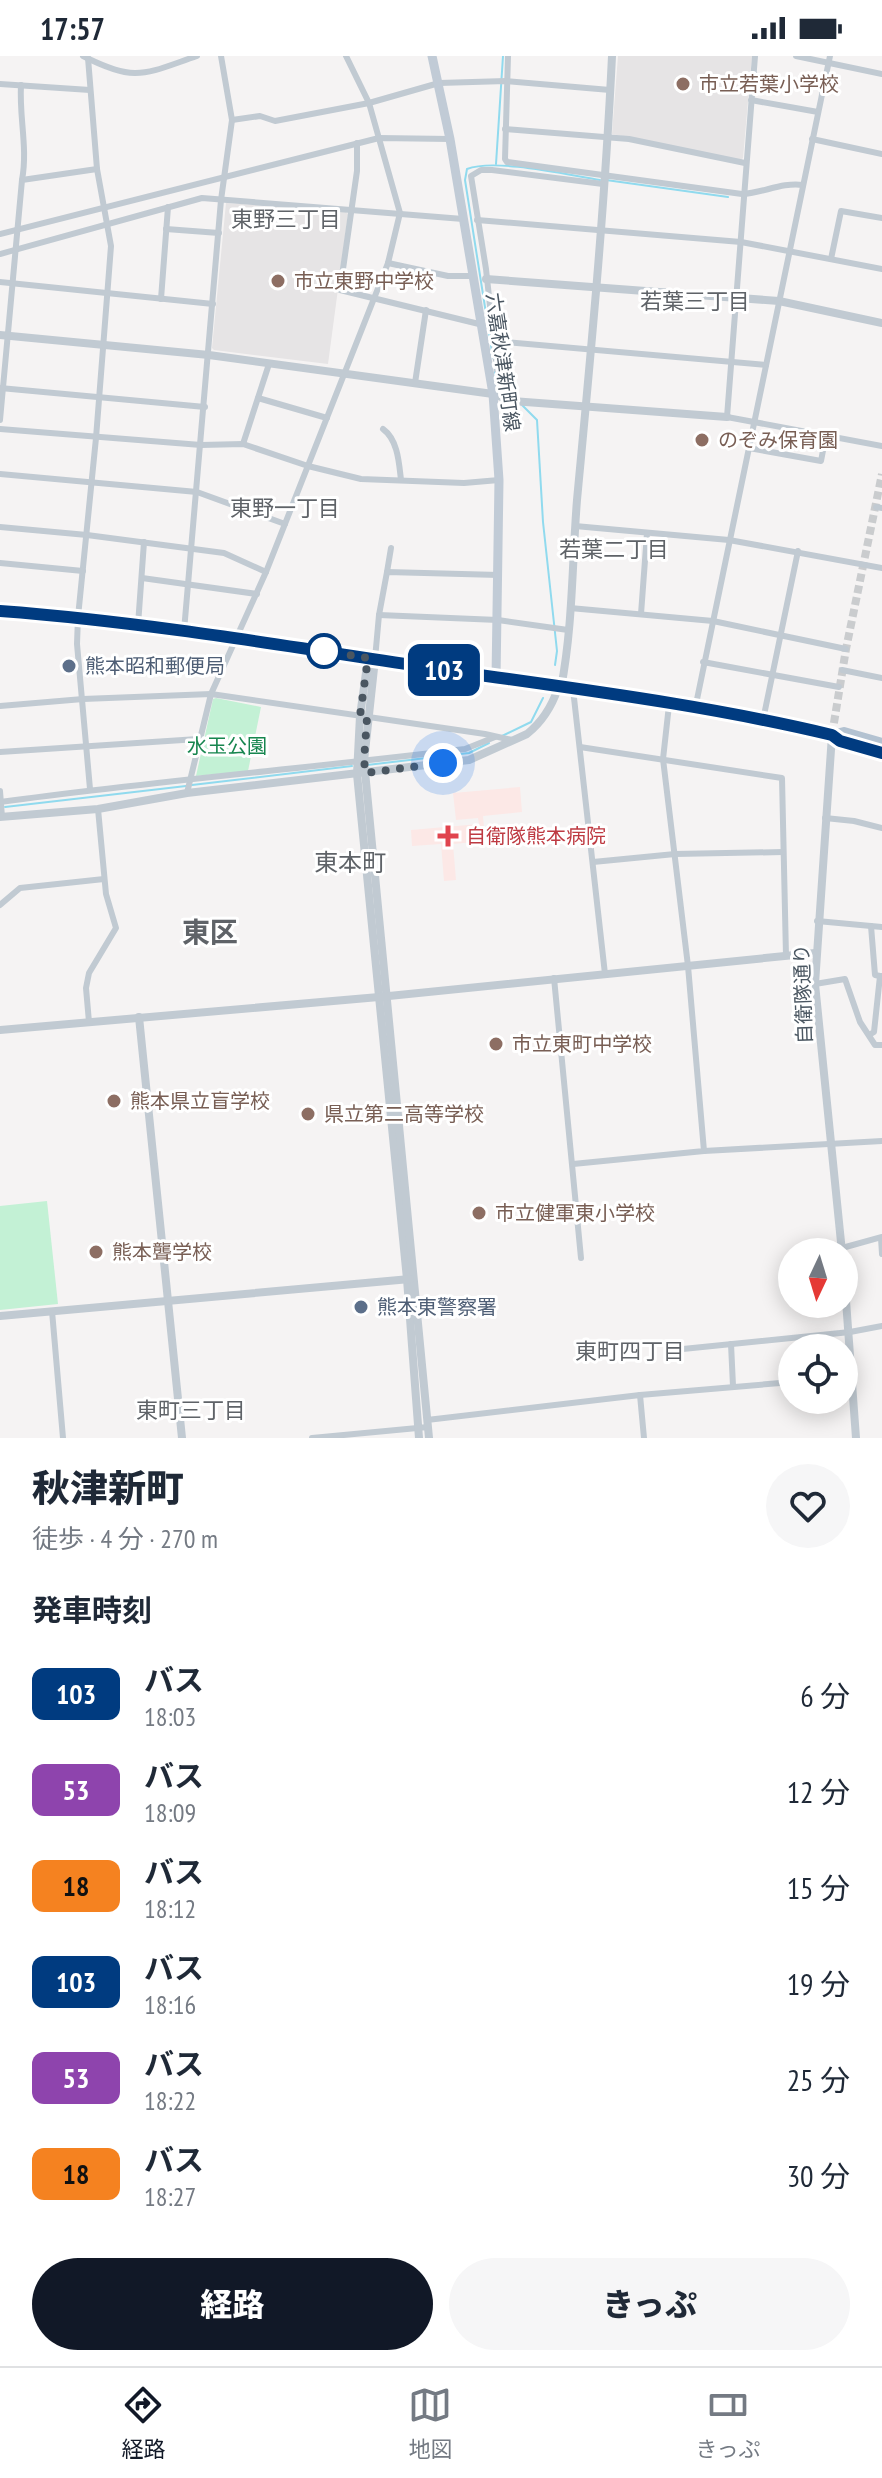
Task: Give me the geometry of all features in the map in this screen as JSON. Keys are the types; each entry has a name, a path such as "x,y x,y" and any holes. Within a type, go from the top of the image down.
{"main road":[{"name":"六嘉秋津新町線","path":"432,56 463,219 478,278 479,324 493,394 499,480 496,678"},
{"path":"0,611 78,617 238,638 573,689 832,735 840,741 882,753"},
{"path":"832,735 844,732 882,743"}],"street":[{"path":"86,57 104,68 138,74 197,56"},
{"path":"184,631 221,200 232,120 221,56"},
{"path":"188,786 211,694 257,594 375,298 388,263 400,213 369,103 346,56"},
{"path":"508,56 507,162 604,180"},
{"path":"1,809 90,789 188,786 469,760 527,734 539,724 560,688 568,630 592,349 612,56"},
{"path":"727,417 755,56"},
{"path":"796,56 830,59 882,74"},
{"path":"86,57 97,169 111,246 78,617 77,644 90,789"},
{"path":"695,709 830,59"},
{"path":"232,120 260,116 275,121 369,103 439,83 506,81 610,90"},
{"path":"0,84 90,90"},
{"path":"0,420 4,335 22,180 24,130 20,111 21,85"},
{"path":"751,100 818,112"},
{"path":"505,129 629,139 745,163"},
{"path":"0,234 379,138 450,139"},
{"path":"812,139 882,154"},
{"path":"357,143 359,153 340,290 479,324"},
{"path":"22,180 97,169"},
{"path":"514,401 514,391 497,370 494,341 478,278 477,220 471,176 481,170 742,194 757,194 785,185 803,185"},
{"path":"0,254 202,198 463,219"},
{"path":"161,299 168,207"},
{"path":"831,259 841,211 882,218"},
{"path":"477,220 741,242 882,269"},
{"path":"166,229 219,233"},
{"path":"388,263 448,276 779,301 882,323"},
{"path":"0,282 213,304"},
{"path":"415,383 426,310"},
{"path":"4,335 209,355 493,394 514,401 755,420 882,446"},
{"path":"494,341 766,365"},
{"path":"243,444 269,364"},
{"path":"1,388 205,407"},
{"path":"258,398 327,418"},
{"path":"0,429 201,445 243,444 308,466 361,479 464,483 499,480"},
{"path":"383,429 396,449 401,480"},
{"path":"749,448 821,461 826,435"},
{"path":"0,474 197,492 285,524"},
{"path":"575,526 729,540 882,568"},
{"path":"0,527 224,553 266,572"},
{"path":"641,614 647,533"},
{"path":"138,625 144,542"},
{"path":"391,548 364,717 361,768 423,1428 429,1438"},
{"path":"763,721 798,551"},
{"path":"0,563 83,571"},
{"path":"387,572 499,575"},
{"path":"142,578 257,594"},
{"path":"570,608 713,621 846,649"},
{"path":"379,615 498,620 568,630"},
{"path":"703,662 839,687"},
{"path":"842,670 882,678"},
{"path":"573,689 605,974"},
{"path":"0,706 211,694 509,740"},
{"path":"669,705 663,759 688,966 704,1151"},
{"name":"自衛隊通り","path":"832,735 815,984 841,1238"},
{"path":"1,809 98,809 188,786 361,768 465,749 495,737"},
{"path":"0,752 198,739"},
{"path":"580,747 782,778 786,956"},
{"path":"0,791 1,809"},
{"path":"89,1022 86,988 89,973 116,928 104,879 98,809"},
{"path":"825,818 882,828"},
{"path":"593,862 675,854 783,852"},
{"path":"0,905 20,888 104,879"},
{"path":"817,921 882,927"},
{"path":"869,1035 874,1032 881,976 875,975 871,926"},
{"path":"0,1030 815,953"},
{"path":"554,978 581,1258"},
{"path":"815,984 845,979 860,1022 875,1045 882,1045"},
{"path":"139,1017 182,1438"},
{"path":"573,1164 704,1151 882,1141"},
{"path":"858,1245 882,1238 882,1254"},
{"path":"0,1316 410,1278"},
{"path":"52,1311 63,1438"},
{"path":"849,1318 850,1332"},
{"path":"673,1350 882,1326"},
{"path":"731,1344 733,1386"},
{"path":"312,1438 423,1428 640,1395 778,1383"},
{"path":"640,1395 644,1438"},
{"path":"853,1414 856,1438"}],"shaded area":[{"name":"市立若葉小学校","path":"618,56 752,56 743,158 612,134"},
{"name":"市立東野中学校","path":"226,203 345,211 348,214 328,364 212,348"},
{"name":"自衛隊熊本病院","path":"520,787 522,812 483,816 485,841 453,844 456,880 444,881 441,844 412,846 411,830 479,824 478,818 456,820 453,793"}],"green space":[{"name":"水玉公園","path":"213,699 261,707 248,771 196,776"},
{"path":"47,1201 58,1304 0,1310 0,1206"}],"waterway":[{"path":"496,164 503,56"},
{"path":"493,358 465,180 467,169 513,166 600,180"},
{"path":"606,180 728,197"},
{"path":"495,372 497,382 511,395"},
{"path":"522,405 537,420 543,522 557,651 555,665"},
{"path":"502,736 531,722 543,698"},
{"path":"367,765 469,753 489,743"},
{"path":"192,785 352,766"},
{"path":"5,807 186,786"}],"tunnel":[{"path":"832,735 846,649 882,474"}],"tram line":[{"path":"852,741 882,750"}],"bus line":[{"name":"103","path":"0,611 78,617 184,631 695,709 791,725 832,735 840,741 882,753"}],"place":[{"name":"市立若葉小学校","path":"683,84"},
{"name":"市立東野中学校","path":"278,281"},
{"name":"のぞみ保育園","path":"702,440"},
{"name":"熊本昭和郵便局","path":"69,666"},
{"name":"自衛隊熊本病院","path":"448,836"},
{"name":"市立東町中学校","path":"496,1044"},
{"name":"熊本県立盲学校","path":"114,1101"},
{"name":"県立第二高等学校","path":"308,1114"},
{"name":"市立健軍東小学校","path":"479,1213"},
{"name":"熊本聾学校","path":"96,1252"},
{"name":"熊本東警察署","path":"361,1307"}],"district":[{"name":"東野三丁目","path":"286,219"},
{"name":"若葉三丁目","path":"695,301"},
{"name":"東野一丁目","path":"285,508"},
{"name":"若葉二丁目","path":"614,549"},
{"name":"東本町","path":"350,862"},
{"name":"東区","path":"210,931"},
{"name":"東町四丁目","path":"630,1351"},
{"name":"東町三丁目","path":"191,1410"}],"route":[{"path":"324,651 316,650 368,658 360,716 367,718 366,773 443,763"}]}
